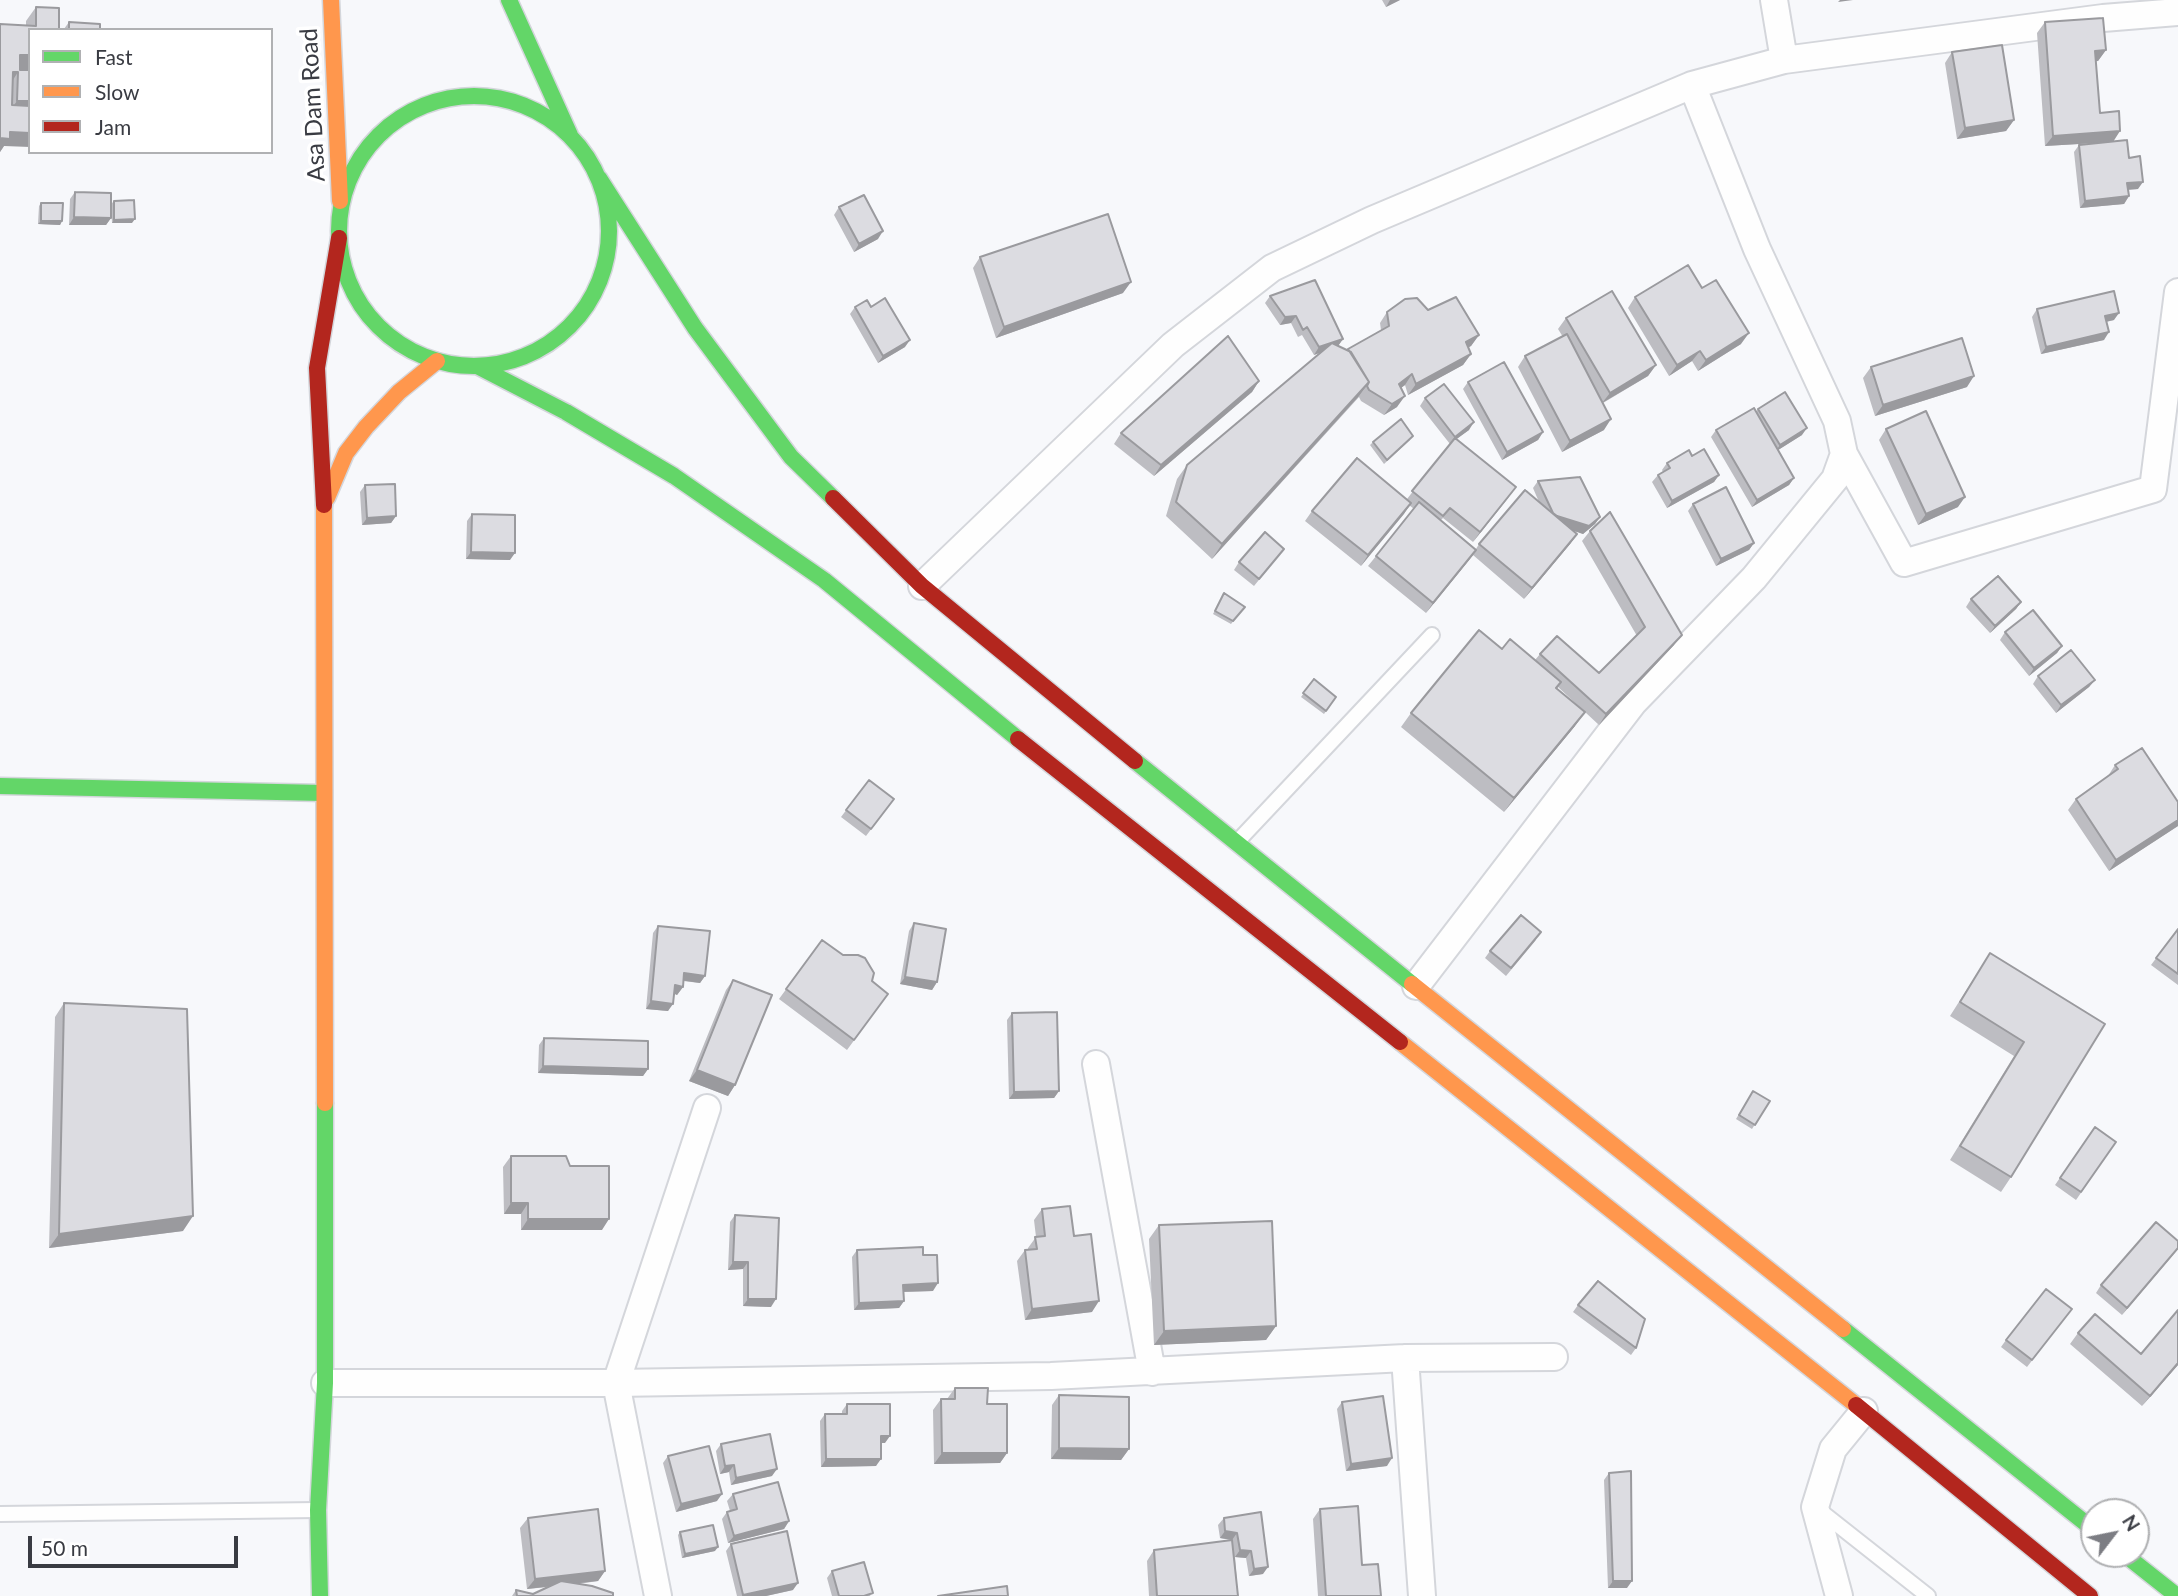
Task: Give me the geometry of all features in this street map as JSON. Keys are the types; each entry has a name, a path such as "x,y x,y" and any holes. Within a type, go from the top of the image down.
{"main road":[{"name":"Asa Dam Road","path":"331,0 341,208"},
{"path":"509,0 571,137"},
{"path":"320,1596 318,1510 325,1383 324,505 317,368 339,238 341,208 352,173 372,141 400,117 433,101 471,95 507,100 542,114 571,137 587,156 695,328 791,457 922,586 1236,843 2080,1519"},
{"path":"339,238 348,279 369,315 400,344 437,361 479,367 522,359 560,337 589,304 606,264 609,221 599,178"},
{"path":"324,505 346,453 400,392 437,361"},
{"path":"479,367 566,412 674,476 824,580 1022,742 1864,1411 2090,1596"},
{"path":"0,786 323,793"},
{"path":"2142,1568 2177,1596"}],"street":[{"path":"1774,0 1784,60"},
{"path":"922,586 1173,345 1272,268 1373,220 1692,85 1784,60 2091,20 2178,12"},
{"path":"1692,85 1757,249 1837,421 1844,454 1904,563 2153,489 2178,292"},
{"path":"1416,986 1633,703 1754,578 1835,479 1844,454"},
{"path":"1096,1065 1152,1371"},
{"path":"658,1596 615,1383 707,1108"},
{"path":"325,1383 615,1383 1152,1371 1405,1358 1554,1357"},
{"path":"1405,1358 1422,1596"},
{"path":"1839,1596 1815,1507 1833,1449 1864,1411"}],"lane":[{"path":"1236,843 1432,635"},
{"path":"1815,1507 1928,1596"},
{"path":"0,1514 318,1510"}],"building":[{"path":"36,7 59,8 59,28 28,28 28,55 20,55 20,70 28,70 28,101 17,101 18,72 13,72 12,105 28,106 28,133 10,132 10,139 0,138 0,24 36,26"},
{"path":"2103,18 2106,50 2095,51 2100,113 2119,111 2120,131 2053,136 2045,22"},
{"path":"69,22 100,24 100,28 69,28"},
{"path":"2002,45 2014,120 1965,128 1952,52"},
{"path":"2127,140 2129,158 2140,156 2143,182 2127,183 2129,196 2085,201 2079,145"},
{"path":"75,192 111,193 111,218 74,217"},
{"path":"864,195 883,231 859,244 839,207"},
{"path":"134,200 135,219 114,220 114,201"},
{"path":"41,203 63,203 62,221 41,221"},
{"path":"1108,214 1131,282 1004,327 980,257"},
{"path":"1688,265 1702,288 1716,280 1749,333 1706,360 1700,351 1677,365 1635,297"},
{"path":"1315,280 1343,339 1319,347 1307,327 1303,330 1296,316 1285,317 1270,296"},
{"path":"1612,291 1656,365 1610,393 1566,318"},
{"path":"2114,291 2119,313 2105,316 2109,332 2046,347 2037,309"},
{"path":"1456,297 1479,335 1466,342 1471,354 1416,384 1412,374 1399,384 1405,396 1392,404 1369,390 1369,382 1348,349 1389,326 1387,312 1405,299 1417,298 1428,310"},
{"path":"885,298 910,340 883,356 855,307 867,300 871,307"},
{"path":"1567,334 1611,419 1570,441 1525,356"},
{"path":"1228,336 1259,381 1161,465 1121,433"},
{"path":"1962,338 1974,376 1883,405 1871,367"},
{"path":"1332,343 1351,352 1369,382 1222,544 1176,502 1187,465"},
{"path":"1504,362 1543,432 1507,452 1468,382"},
{"path":"1444,384 1474,422 1455,437 1425,398"},
{"path":"1785,392 1807,428 1780,445 1758,409"},
{"path":"1754,408 1794,478 1757,500 1716,430"},
{"path":"1926,411 1965,497 1926,514 1886,429"},
{"path":"1401,419 1413,436 1387,460 1373,442"},
{"path":"1455,438 1516,487 1480,532 1450,508 1443,516 1412,491"},
{"path":"1704,449 1719,475 1672,501 1658,475 1670,468 1667,463 1689,450 1692,456"},
{"path":"1357,458 1411,503 1368,555 1312,511"},
{"path":"1580,477 1600,517 1589,526 1553,513 1538,481"},
{"path":"395,484 396,516 367,518 365,485"},
{"path":"1726,487 1754,543 1721,559 1693,504"},
{"path":"1525,490 1577,534 1532,588 1479,544"},
{"path":"1419,502 1476,550 1433,603 1376,556"},
{"path":"1610,512 1682,635 1606,714 1540,654 1557,636 1599,673 1645,627 1590,531"},
{"path":"472,514 515,515 515,553 471,552"},
{"path":"1265,532 1284,549 1259,579 1239,562"},
{"path":"1998,576 2021,602 1995,626 1971,599"},
{"path":"1224,593 1245,607 1233,621 1215,611"},
{"path":"2033,610 2062,646 2034,668 2005,632"},
{"path":"1479,630 1502,649 1510,639 1561,682 1556,688 1585,712 1514,798 1411,713"},
{"path":"2071,650 2095,680 2061,705 2038,676"},
{"path":"1314,679 1336,697 1326,711 1303,693"},
{"path":"2142,748 2178,802 2178,820 2116,860 2076,799 2118,769 2115,765"},
{"path":"869,780 894,799 871,829 846,810"},
{"path":"1521,915 1541,932 1511,968 1490,951"},
{"path":"914,923 946,929 937,982 905,977"},
{"path":"658,926 710,931 705,976 684,973 683,987 675,985 673,1004 651,1001"},
{"path":"2178,929 2178,974 2156,958"},
{"path":"822,940 843,955 865,958 874,973 872,981 888,994 854,1040 786,989"},
{"path":"1990,953 2105,1024 2011,1177 1960,1146 2024,1042 1960,1002"},
{"path":"733,980 772,995 735,1085 697,1070"},
{"path":"64,1003 187,1009 193,1216 59,1234"},
{"path":"1057,1012 1059,1091 1014,1092 1012,1013"},
{"path":"544,1038 648,1041 648,1069 543,1066"},
{"path":"1753,1091 1770,1101 1755,1125 1739,1115"},
{"path":"2095,1127 2116,1142 2081,1192 2060,1178"},
{"path":"511,1156 566,1156 570,1166 609,1166 609,1219 528,1219 528,1203 511,1203"},
{"path":"1070,1206 1074,1236 1091,1234 1099,1301 1032,1309 1025,1250 1037,1249 1035,1237 1045,1236 1042,1209"},
{"path":"735,1215 779,1218 776,1299 748,1299 748,1262 733,1262"},
{"path":"1272,1221 1276,1326 1164,1331 1159,1225"},
{"path":"2156,1222 2178,1241 2178,1248 2127,1308 2101,1285"},
{"path":"923,1247 923,1255 937,1255 938,1283 903,1285 904,1301 859,1303 857,1250"},
{"path":"1598,1281 1645,1319 1636,1348 1578,1305"},
{"path":"2046,1289 2072,1309 2032,1360 2006,1340"},
{"path":"2178,1310 2178,1363 2150,1396 2078,1333 2095,1314 2141,1354"},
{"path":"955,1388 988,1388 987,1404 1007,1404 1007,1453 942,1453 941,1399 955,1399"},
{"path":"1059,1395 1129,1397 1129,1449 1059,1448"},
{"path":"1383,1396 1392,1458 1351,1464 1342,1402"},
{"path":"847,1404 890,1404 890,1436 881,1436 881,1459 826,1459 825,1414 847,1414"},
{"path":"770,1434 777,1469 736,1478 734,1465 725,1466 721,1444"},
{"path":"709,1446 722,1494 681,1504 668,1456"},
{"path":"1631,1471 1632,1581 1613,1581 1609,1473"},
{"path":"778,1482 789,1521 734,1536 727,1512 737,1509 733,1494"},
{"path":"1358,1506 1362,1565 1378,1564 1381,1596 1326,1596 1320,1509"},
{"path":"598,1509 605,1571 535,1579 528,1518"},
{"path":"1261,1512 1268,1567 1254,1569 1251,1551 1240,1550 1237,1533 1225,1531 1224,1518"},
{"path":"713,1525 718,1547 685,1554 680,1532"},
{"path":"787,1531 798,1583 743,1595 731,1544"},
{"path":"1232,1540 1238,1596 1157,1596 1154,1550"},
{"path":"864,1562 873,1593 864,1596 839,1596 832,1571"},
{"path":"561,1581 592,1586 613,1593 613,1596 517,1596 516,1590 533,1594"},
{"path":"1007,1586 1008,1596 938,1596"}],"traffic: fast":[{"path":"509,0 570,135"},
{"path":"474,96 500,99 526,107 549,119 569,136 586,156 598,179 606,205 609,231 606,257 598,283 586,306 569,326 549,343 526,355 500,363 474,366 448,363 422,355 399,343 379,326 362,306 350,283 342,257 339,231 342,205 350,179 362,156 379,136 399,119 422,107 448,99 474,96"},
{"path":"599,178 695,328 791,457 833,498"},
{"path":"479,367 566,412 674,476 824,580 1018,739"},
{"path":"1135,761 1412,984"},
{"path":"0,786 323,793"},
{"path":"320,1596 318,1510 325,1383 325,1103"},
{"path":"1843,1329 2080,1519"},
{"path":"2142,1568 2177,1596"}],"traffic: slow":[{"path":"331,0 340,201"},
{"path":"327,498 346,453 366,427 399,392 437,361"},
{"path":"324,505 325,1103"},
{"path":"1412,984 1843,1329"},
{"path":"1400,1042 1856,1405"}],"traffic: jam":[{"path":"324,505 317,368 339,238"},
{"path":"833,498 922,586 1135,761"},
{"path":"1018,739 1400,1042"},
{"path":"1856,1405 2090,1596"}]}
